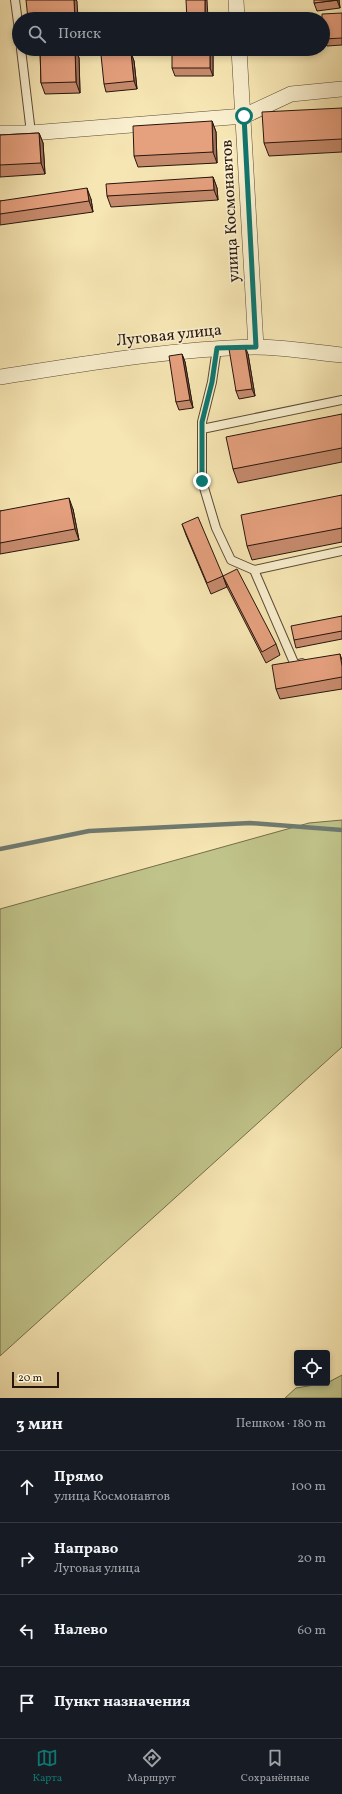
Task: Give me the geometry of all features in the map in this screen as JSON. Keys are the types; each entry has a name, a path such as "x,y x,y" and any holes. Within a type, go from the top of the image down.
{"street":[{"path":"236,0 237,12"},
{"name":"улица Космонавтов","path":"240,56 256,347"},
{"path":"0,133 31,133 244,116 291,94 342,89"},
{"name":"Луговая улица","path":"0,377 106,361 217,348 256,347 342,354"}],"lane":[{"path":"16,0 17,12"},
{"path":"22,56 31,133"},
{"path":"217,348 212,382 202,422 202,481 216,528 231,560 254,570 342,551"},
{"path":"202,429 342,400"},
{"path":"254,570 295,665 311,662"}],"green space":[{"path":"342,820 342,1047 0,1356 0,909 309,823"},
{"path":"342,1375 342,1398 285,1398 296,1388 308,1386 330,1386 330,1381"}],"building":[{"path":"26,0 74,0 75,12 27,12"},
{"path":"186,0 205,0 205,12 187,12"},
{"path":"314,0 337,0 314,3"},
{"path":"342,13 342,38 330,39 330,14"},
{"path":"40,56 75,56 76,82 41,83"},
{"path":"101,56 131,56 134,81 104,84"},
{"path":"172,56 210,56 210,68 172,68"},
{"path":"342,108 342,139 264,143 262,112"},
{"path":"212,121 213,152 134,156 133,126"},
{"path":"39,133 41,163 0,165 0,135"},
{"path":"213,177 214,190 107,196 106,184"},
{"path":"87,188 89,201 0,214 0,201"},
{"path":"245,346 252,389 236,391 229,349"},
{"path":"182,354 190,400 176,402 169,356"},
{"path":"342,414 342,448 233,469 226,437"},
{"path":"342,495 342,528 247,546 241,515"},
{"path":"69,498 75,529 0,543 0,511"},
{"path":"198,517 223,576 207,583 182,524"},
{"path":"237,569 276,644 262,652 223,576"},
{"path":"342,616 342,631 294,640 291,626"},
{"path":"340,654 342,677 276,689 272,665"}],"waterway":[{"path":"0,849 89,831 250,823 342,830"}],"route":[{"path":"202,481 202,422 212,382 217,348 256,347 244,116"}]}
